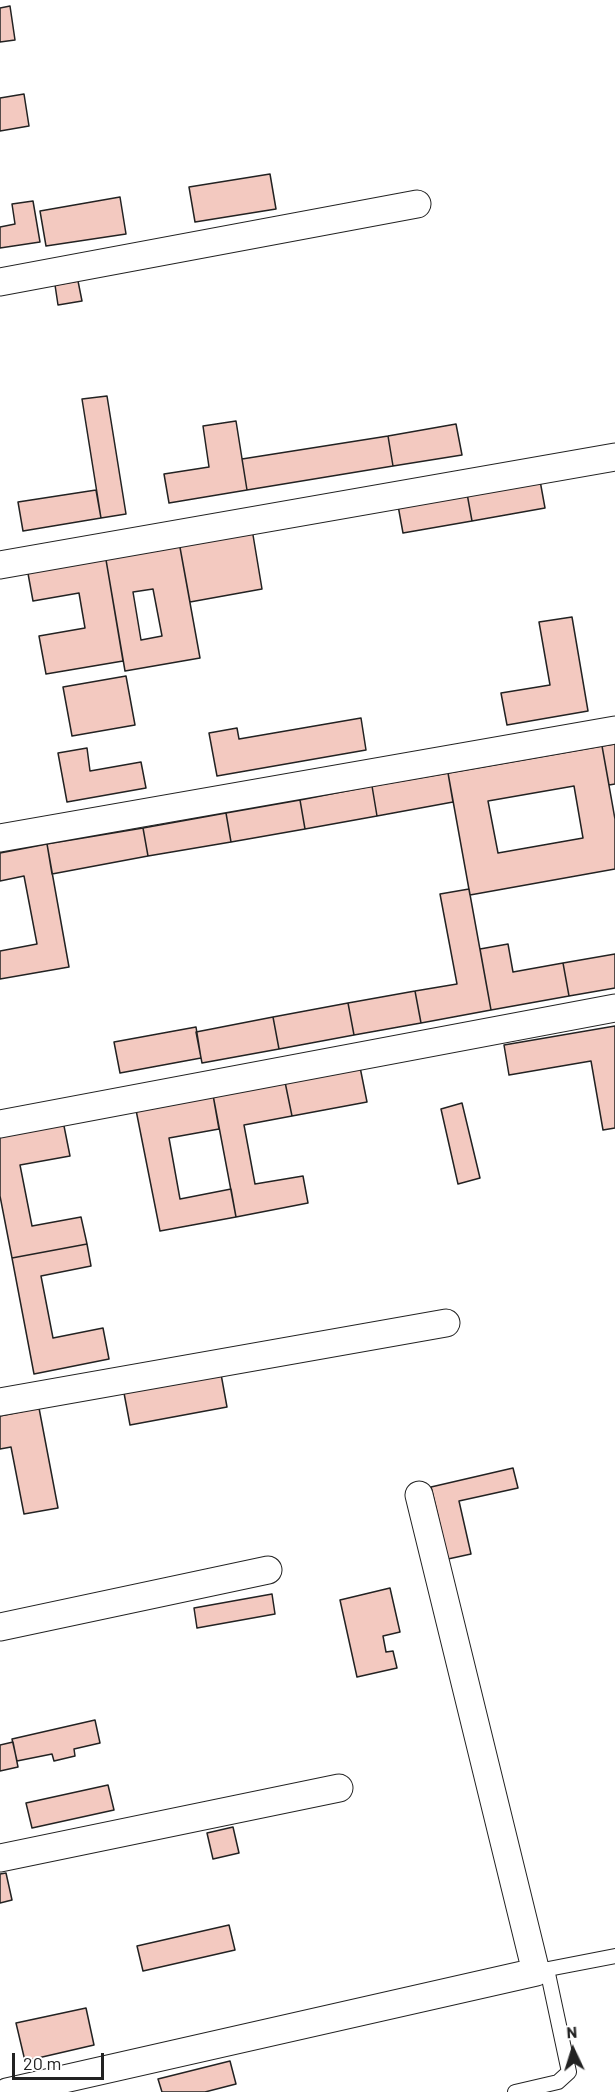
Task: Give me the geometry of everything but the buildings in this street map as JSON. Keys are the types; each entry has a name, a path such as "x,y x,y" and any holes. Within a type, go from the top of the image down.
{"street":[{"path":"0,282 417,204"},
{"path":"0,564 615,457"},
{"path":"0,838 615,730"},
{"path":"0,1124 615,1008"},
{"path":"0,1401 446,1323"},
{"path":"7,2092 542,1971 419,1495"},
{"path":"0,1627 268,1570"},
{"path":"0,1858 339,1788"}],"lane":[{"path":"515,2092 558,2082 569,2072 542,1971 615,1956"}]}
